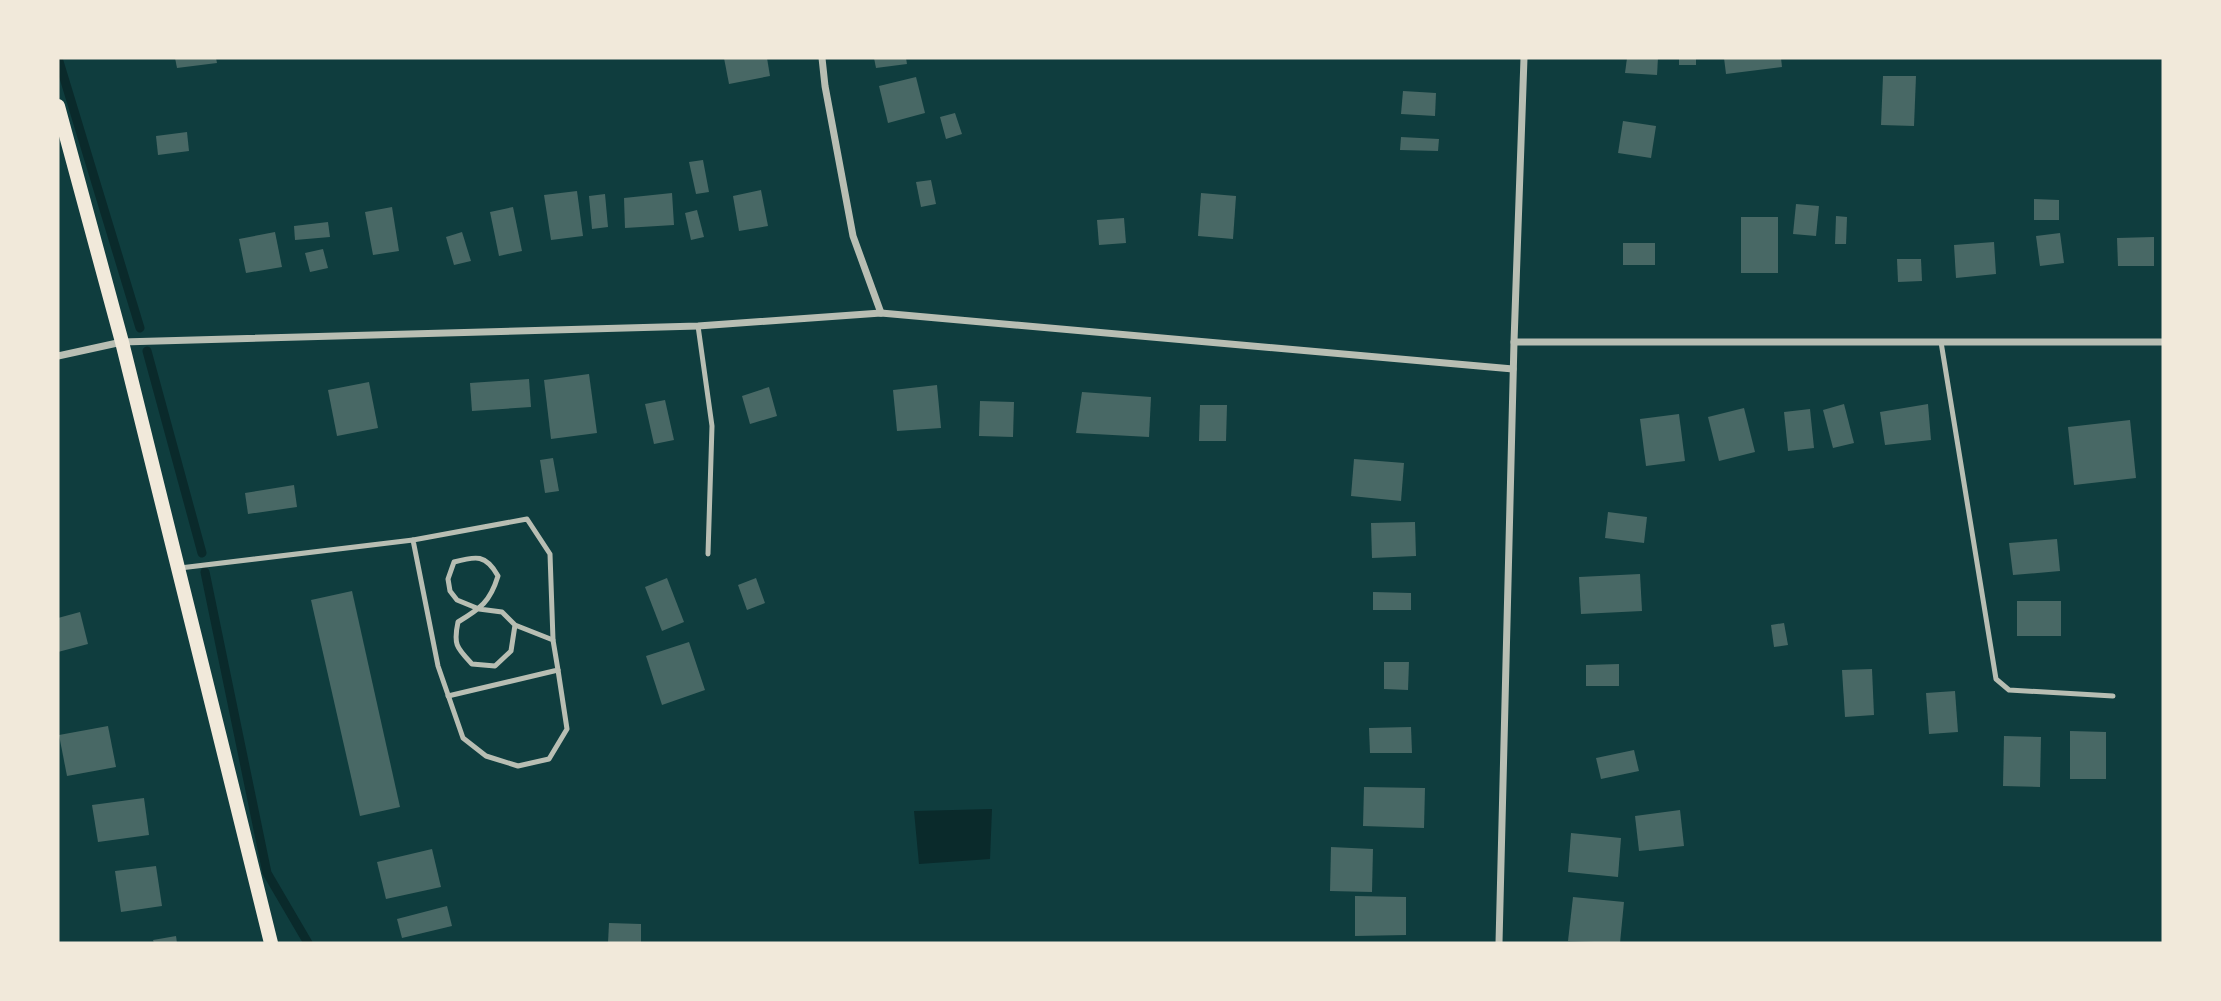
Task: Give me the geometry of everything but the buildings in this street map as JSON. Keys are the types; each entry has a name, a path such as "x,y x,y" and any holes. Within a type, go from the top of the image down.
{"main road":[{"path":"58,106 122,342 271,943"}],"street":[{"path":"821,58 853,236 881,313"},
{"path":"1499,943 1513,369 1524,58"},
{"path":"58,356 122,342 698,326 881,313 1513,369"},
{"path":"1514,342 2163,342"}],"lane":[{"path":"698,326 712,426 709,554"},
{"path":"1941,342 1996,679 2009,690 2113,696"},
{"path":"177,568 413,540 527,520 550,554 553,640 567,729 549,759 518,766 486,756 463,738 438,666 413,540"},
{"path":"515,625 511,651 495,666 472,664 457,648 455,636 458,622 479,609 492,596 498,576 491,563 474,556 454,562 448,579 450,591 457,600 479,609 502,612 515,625 553,640"},
{"path":"448,696 558,670"}],"water":[{"path":"992,809 990,859 919,864 914,811"}],"waterway":[{"path":"58,58 140,328"},
{"path":"147,351 202,553"},
{"path":"205,572 267,873 308,943"}]}
